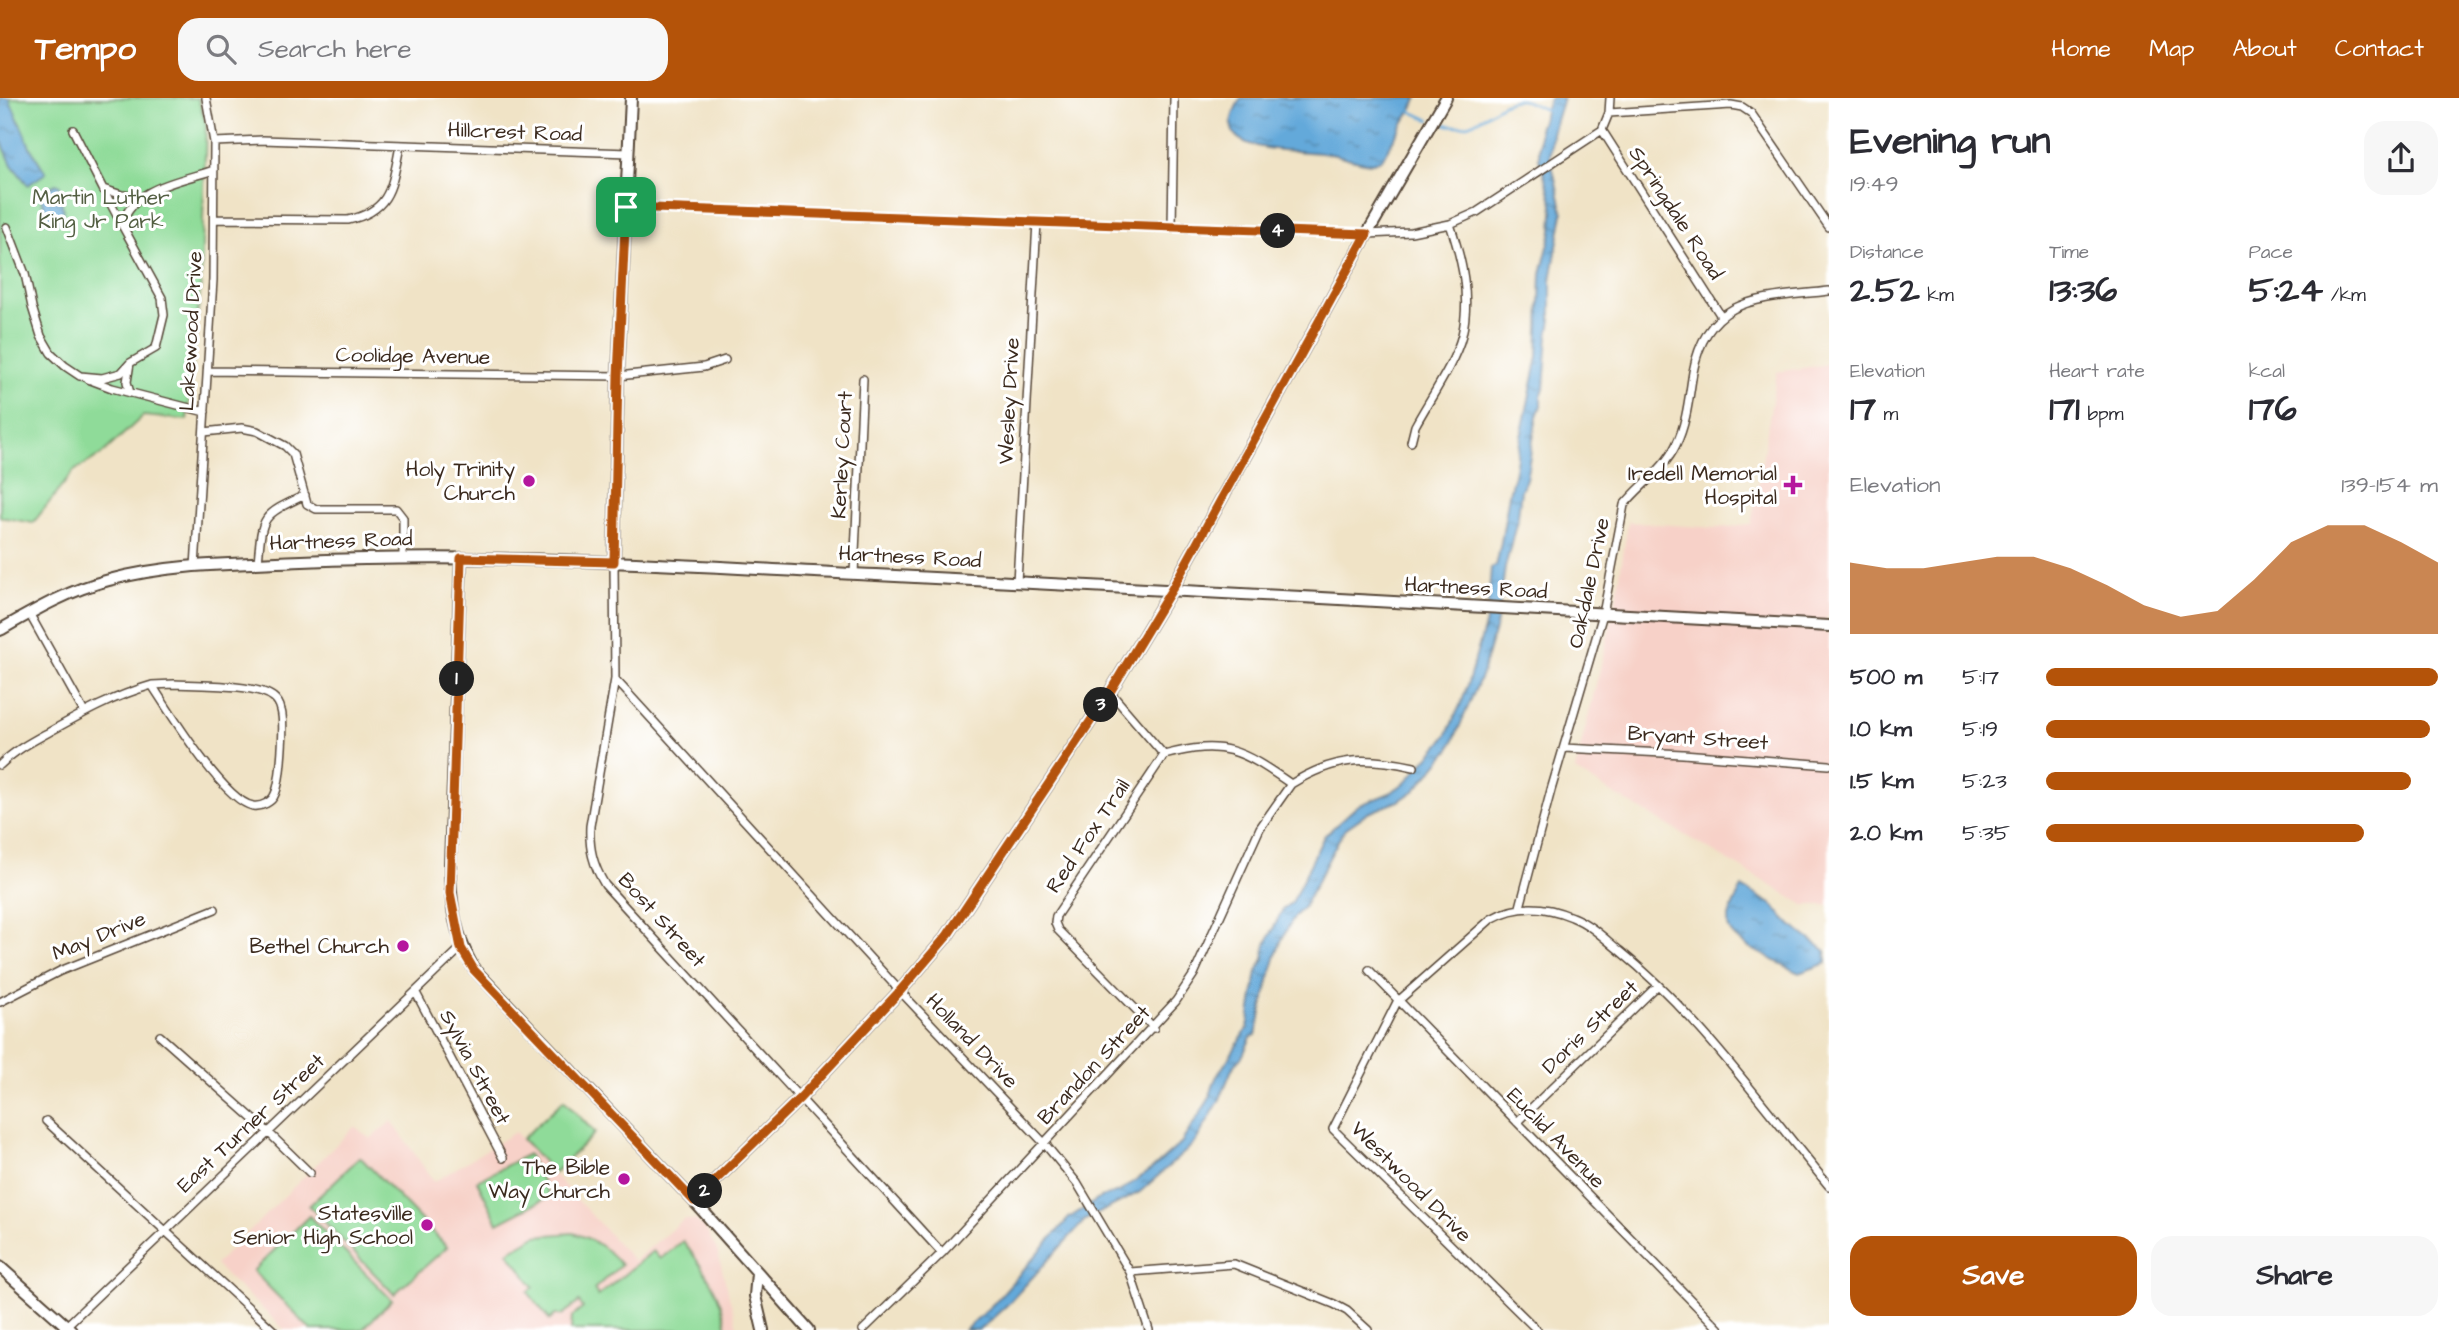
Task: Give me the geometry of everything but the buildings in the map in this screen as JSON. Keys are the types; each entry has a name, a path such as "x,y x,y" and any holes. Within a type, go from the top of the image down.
{"street":[{"name":"Lakewood Drive","path":"195,567 208,371 214,219 214,142 206,98"},
{"path":"614,562 618,376 631,98"},
{"path":"1172,227 1174,98"},
{"path":"694,1201 800,1098 900,991 947,936 1110,692 1172,589 1367,234 1446,98"},
{"path":"626,207 1367,234 1411,232 1450,224 1477,212 1602,130 1609,113 1610,98"},
{"path":"1609,113 1731,105 1742,107 1758,122 1829,227"},
{"path":"73,130 162,298 164,315 156,348 131,363 121,373 102,378 80,376"},
{"name":"Springdale Road","path":"1602,130 1721,316"},
{"name":"Hillcrest Road","path":"214,142 263,140 629,153"},
{"path":"214,219 348,220 366,216 381,206 390,190 400,146"},
{"path":"103,189 139,197 214,170"},
{"path":"122,225 124,217 139,197"},
{"name":"Wesley Drive","path":"1017,582 1037,222"},
{"path":"1411,442 1415,426 1456,350 1464,324 1466,286 1460,254 1450,224"},
{"path":"7,227 25,274 41,337 51,353 80,376 130,393 205,412"},
{"name":"Oakdale Drive","path":"1520,907 1603,614 1624,505 1664,465 1677,444 1696,357 1704,335 1721,316 1738,305 1759,299 1829,291"},
{"name":"Coolidge Avenue","path":"208,371 618,376 704,367 725,359"},
{"path":"130,393 127,382 131,363"},
{"name":"Kerley Court","path":"854,574 863,379"},
{"path":"204,432 242,428 285,446 293,454 307,504 316,509 391,508 399,511 403,519 403,558"},
{"path":"258,564 260,535 265,519 273,510 304,495"},
{"name":"Hartness Road","path":"0,630 67,593 152,571 403,558 614,562 1172,589 1829,626"},
{"path":"461,558 450,893 461,948 474,970 694,1201 809,1330"},
{"name":"Bost Street","path":"614,562 615,679 590,826 589,847 594,867 605,885 942,1253"},
{"path":"29,613 84,712"},
{"name":"Holland Drive","path":"615,679 900,991 1044,1143 1077,1183 1130,1272 1149,1330"},
{"path":"0,765 14,752 84,712 117,696 152,685 259,690 272,695 281,706 283,720 279,786 274,797 265,805 253,806 242,800 209,770 152,685"},
{"path":"1110,692 1164,755 1192,747 1215,746 1251,757 1291,783 1315,769 1343,761 1371,760 1414,768"},
{"name":"Bryant Street","path":"1564,748 1829,765"},
{"name":"Red Fox Trail","path":"1154,1028 1058,930 1055,923 1056,916 1164,755"},
{"name":"Brandon Street","path":"863,1330 942,1253 1177,1001 1194,974 1259,828 1291,783"},
{"path":"1397,1002 1491,919 1505,911 1520,907 1548,909 1575,918 1638,966 1698,1028 1829,1186"},
{"name":"May Drive","path":"0,1002 60,971 215,909"},
{"name":"East Turner Street","path":"66,1329 165,1229 461,948"},
{"name":"Euclid Avenue","path":"1368,970 1720,1330"},
{"name":"Doris Street","path":"1517,1122 1657,986"},
{"name":"Sylvia Street","path":"415,993 503,1158"},
{"name":"Westwood Drive","path":"1397,1002 1333,1129 1537,1330"},
{"path":"160,1036 310,1173"},
{"path":"46,1121 273,1330"},
{"path":"1130,1272 1234,1264 1334,1304 1347,1311 1368,1330"},
{"path":"0,1267 66,1329"},
{"path":"757,1273 755,1296 763,1330"}],"shaded area":[{"path":"1829,364 1829,616 1826,616 1826,634 1829,634 1829,905 1804,905 1575,771 1615,607 1628,522 1715,528 1751,525 1777,372"},
{"name":"Statesville Senior High School","path":"392,1121 434,1182 515,1132 634,1261 684,1219 697,1221 706,1230 717,1250 738,1330 285,1330 215,1265 355,1126 370,1139"}],"green space":[{"name":"Martin Luther King Jr Park","path":"0,98 198,98 206,124 201,282 187,420 143,416 102,454 74,471 33,523 0,517"},
{"path":"564,1100 595,1133 554,1173 522,1139"},
{"path":"528,1154 550,1196 498,1223 477,1181"},
{"path":"360,1157 447,1247 394,1294 309,1206"},
{"path":"309,1216 392,1300 362,1330 311,1330 253,1271"},
{"path":"573,1233 600,1245 621,1265 594,1289 598,1296 653,1251 660,1259 683,1241 716,1293 727,1330 571,1330 572,1317 583,1308 579,1302 550,1320 528,1292 534,1287 508,1252 536,1236"}],"water":[{"path":"0,98 9,98 31,149 46,173 28,185 12,165 0,138"},
{"path":"1241,98 1418,98 1382,159 1373,163 1336,155 1270,149 1246,143 1234,134 1231,124"},
{"path":"1550,98 1563,98 1552,133 1550,156 1563,213 1551,280 1551,320 1544,388 1505,568 1497,622 1482,674 1450,749 1415,790 1399,801 1368,813 1345,829 1303,908 1285,933 1272,967 1256,1035 1251,1037 1243,1055 1232,1069 1219,1101 1196,1141 1140,1192 1085,1220 1007,1305 979,1330 965,1330 994,1303 1069,1218 1102,1197 1119,1192 1153,1168 1181,1143 1208,1101 1216,1078 1248,1028 1257,971 1264,959 1265,946 1283,909 1292,902 1324,836 1357,806 1390,793 1406,782 1447,734 1463,699 1487,619 1491,568 1496,566 1538,357 1541,274 1552,231 1553,213 1539,158 1539,129"},
{"path":"56,184 60,186 63,221 50,223 39,192"},
{"path":"1742,887 1771,904 1793,927 1826,951 1827,963 1799,973 1737,939 1730,931 1728,920"}],"waterway":[{"path":"1436,122 1453,126 1466,125 1513,100 1527,102 1546,110"},
{"path":"1408,110 1430,120"}],"place":[{"name":"Holy Trinity Church","path":"529,481"},
{"name":"Iredell Memorial Hospital","path":"1793,485"},
{"name":"Bethel Church","path":"403,946"},
{"name":"The Bible Way Church","path":"624,1179"},
{"name":"Statesville Senior High School","path":"427,1225"}],"route":[{"path":"626,207 1367,234 1141,641 1110,692 947,936 900,991 800,1098 694,1201 474,970 461,948 450,893 461,558 614,562 618,376 626,207"}]}
